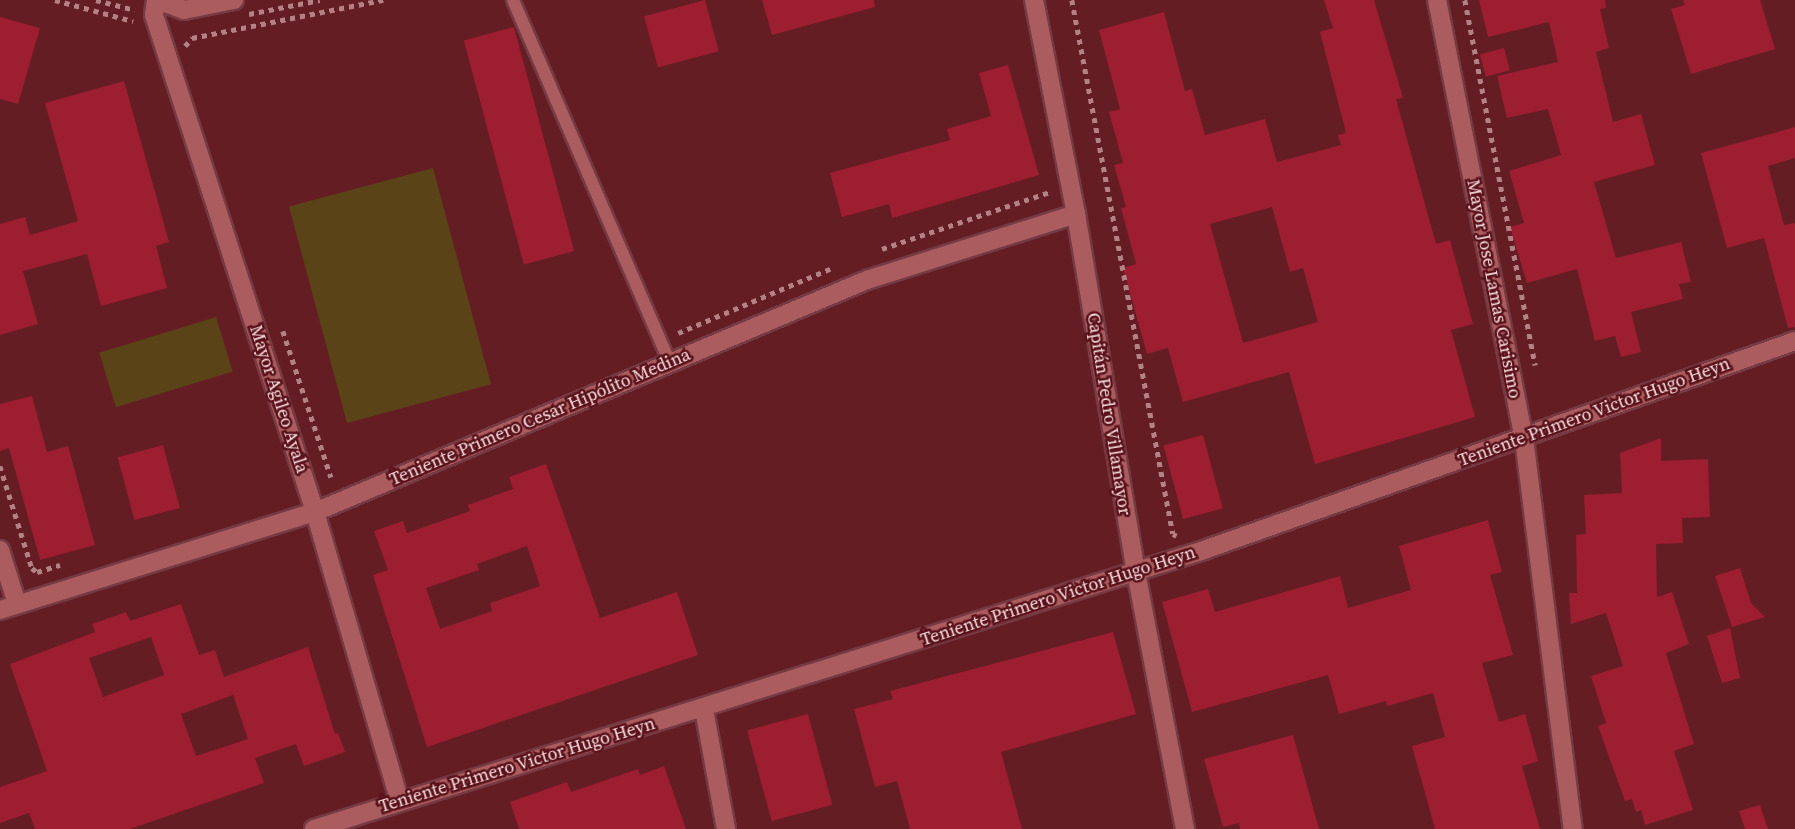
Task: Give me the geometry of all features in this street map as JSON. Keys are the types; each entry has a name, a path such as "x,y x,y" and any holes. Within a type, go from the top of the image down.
{"street":[{"path":"156,0 184,10 234,0"},
{"name":"Mayor Agileo Ayala","path":"156,0 154,15 315,512 399,800"},
{"name":"Capitán Pedro Villamayor","path":"1034,0 1076,214 1136,572 1185,829"},
{"name":"Mayor Jose Lamas Carisimo","path":"1437,0 1524,438 1573,829"},
{"name":"Teniente Primero Cesar Hipólito Medina","path":"8,607 315,512 867,280 1076,214"},
{"name":"Teniente Primero Victor Hugo Heyn","path":"314,829 399,800 704,709 1136,572 1795,341"},
{"path":"0,550 8,607"},
{"path":"704,709 726,829"}],"lane":[{"path":"513,0 670,362"}],"path":[{"path":"55,0 117,14 138,25"},
{"path":"181,47 192,38 210,32 383,0"},
{"path":"1072,0 1102,173 1173,534"},
{"name":"Mayor Jose Lamas Carisimo","path":"1465,0 1537,376"},
{"path":"0,466 32,568 37,572"}],"shaded area":[{"path":"433,168 491,384 347,423 289,207"},
{"path":"216,317 233,372 116,407 99,353"}],"building":[{"path":"705,0 719,51 658,67 644,16"},
{"path":"762,0 874,0 875,7 772,35"},
{"path":"1324,0 1374,0 1403,98 1396,99 1436,244 1450,240 1473,324 1451,330 1475,417 1315,464 1289,372 1183,402 1168,348 1147,354 1123,268 1136,264 1121,208 1126,207 1114,165 1123,163 1109,112 1120,109 1099,30 1164,12 1185,91 1192,89 1205,135 1265,119 1277,162 1341,145 1338,135 1346,133 1320,32 1333,28","holes":["1272,207 1290,272 1303,268 1318,322 1243,343 1210,224"]},
{"path":"1479,0 1605,0 1606,8 1600,9 1609,48 1596,52 1613,122 1641,114 1655,165 1594,182 1616,258 1681,242 1691,282 1679,284 1683,299 1631,312 1641,352 1621,357 1615,336 1595,341 1577,269 1527,283 1510,227 1524,223 1509,171 1561,155 1548,109 1507,118 1497,76 1558,62 1549,22 1488,37"},
{"path":"1683,0 1760,0 1775,49 1691,74 1671,9 1685,5"},
{"path":"0,17 40,28 18,104 0,99"},
{"path":"514,27 574,251 524,265 464,40"},
{"path":"1504,48 1510,70 1486,77 1480,54"},
{"path":"1008,65 1039,175 892,218 889,204 842,217 830,173 950,140 947,129 991,116 979,73"},
{"path":"124,81 169,242 156,246 167,288 101,306 87,254 23,271 38,324 0,335 0,224 25,217 30,235 78,221 45,103"},
{"path":"1795,127 1795,158 1768,166 1784,225 1795,223 1795,327 1788,328 1764,238 1727,248 1701,153"},
{"path":"32,396 47,452 68,446 95,545 40,560 9,448 0,451 0,404"},
{"path":"1203,435 1223,508 1183,519 1163,446"},
{"path":"1661,438 1661,461 1708,459 1710,517 1682,518 1683,543 1656,544 1657,597 1672,592 1689,644 1666,653 1694,744 1674,751 1693,810 1645,825 1641,810 1636,812 1632,799 1625,801 1598,726 1606,723 1591,676 1623,666 1606,613 1571,624 1569,593 1577,593 1576,535 1586,534 1584,495 1622,493 1620,453"},
{"path":"163,445 180,508 134,520 118,457"},
{"path":"546,464 600,618 677,592 698,655 427,747 373,575 388,570 374,531 403,521 407,533 470,511 468,505 513,489 509,477","holes":["527,546 540,586 490,603 492,611 440,629 426,588 479,570 477,564"]},
{"path":"1488,520 1502,572 1490,575 1513,655 1482,663 1499,722 1525,714 1538,761 1522,766 1540,829 1435,829 1412,746 1445,737 1433,693 1387,706 1386,701 1339,714 1328,675 1192,712 1162,602 1208,589 1215,612 1340,576 1348,608 1411,590 1399,546"},
{"path":"1740,568 1751,603 1765,617 1732,627 1715,576"},
{"path":"181,604 199,655 215,650 224,677 308,647 335,734 338,733 345,752 304,766 296,744 255,758 264,783 130,829 35,829 29,813 0,823 0,787 47,771 10,664 95,632 92,624 126,612 130,621","holes":["151,637 164,675 103,697 89,658","233,695 248,739 196,756 181,714"]},
{"path":"1730,628 1740,678 1722,683 1707,636"},
{"path":"1113,632 1136,714 1001,752 1022,829 910,829 897,781 875,787 854,709 893,699 890,691"},
{"path":"808,714 832,805 771,821 747,730"},
{"path":"1293,735 1319,829 1240,829 1239,823 1223,827 1204,759"},
{"path":"664,766 686,829 519,829 510,802 567,782 571,792 638,769 640,775"},
{"path":"1760,805 1768,829 1745,829 1739,811"}]}
